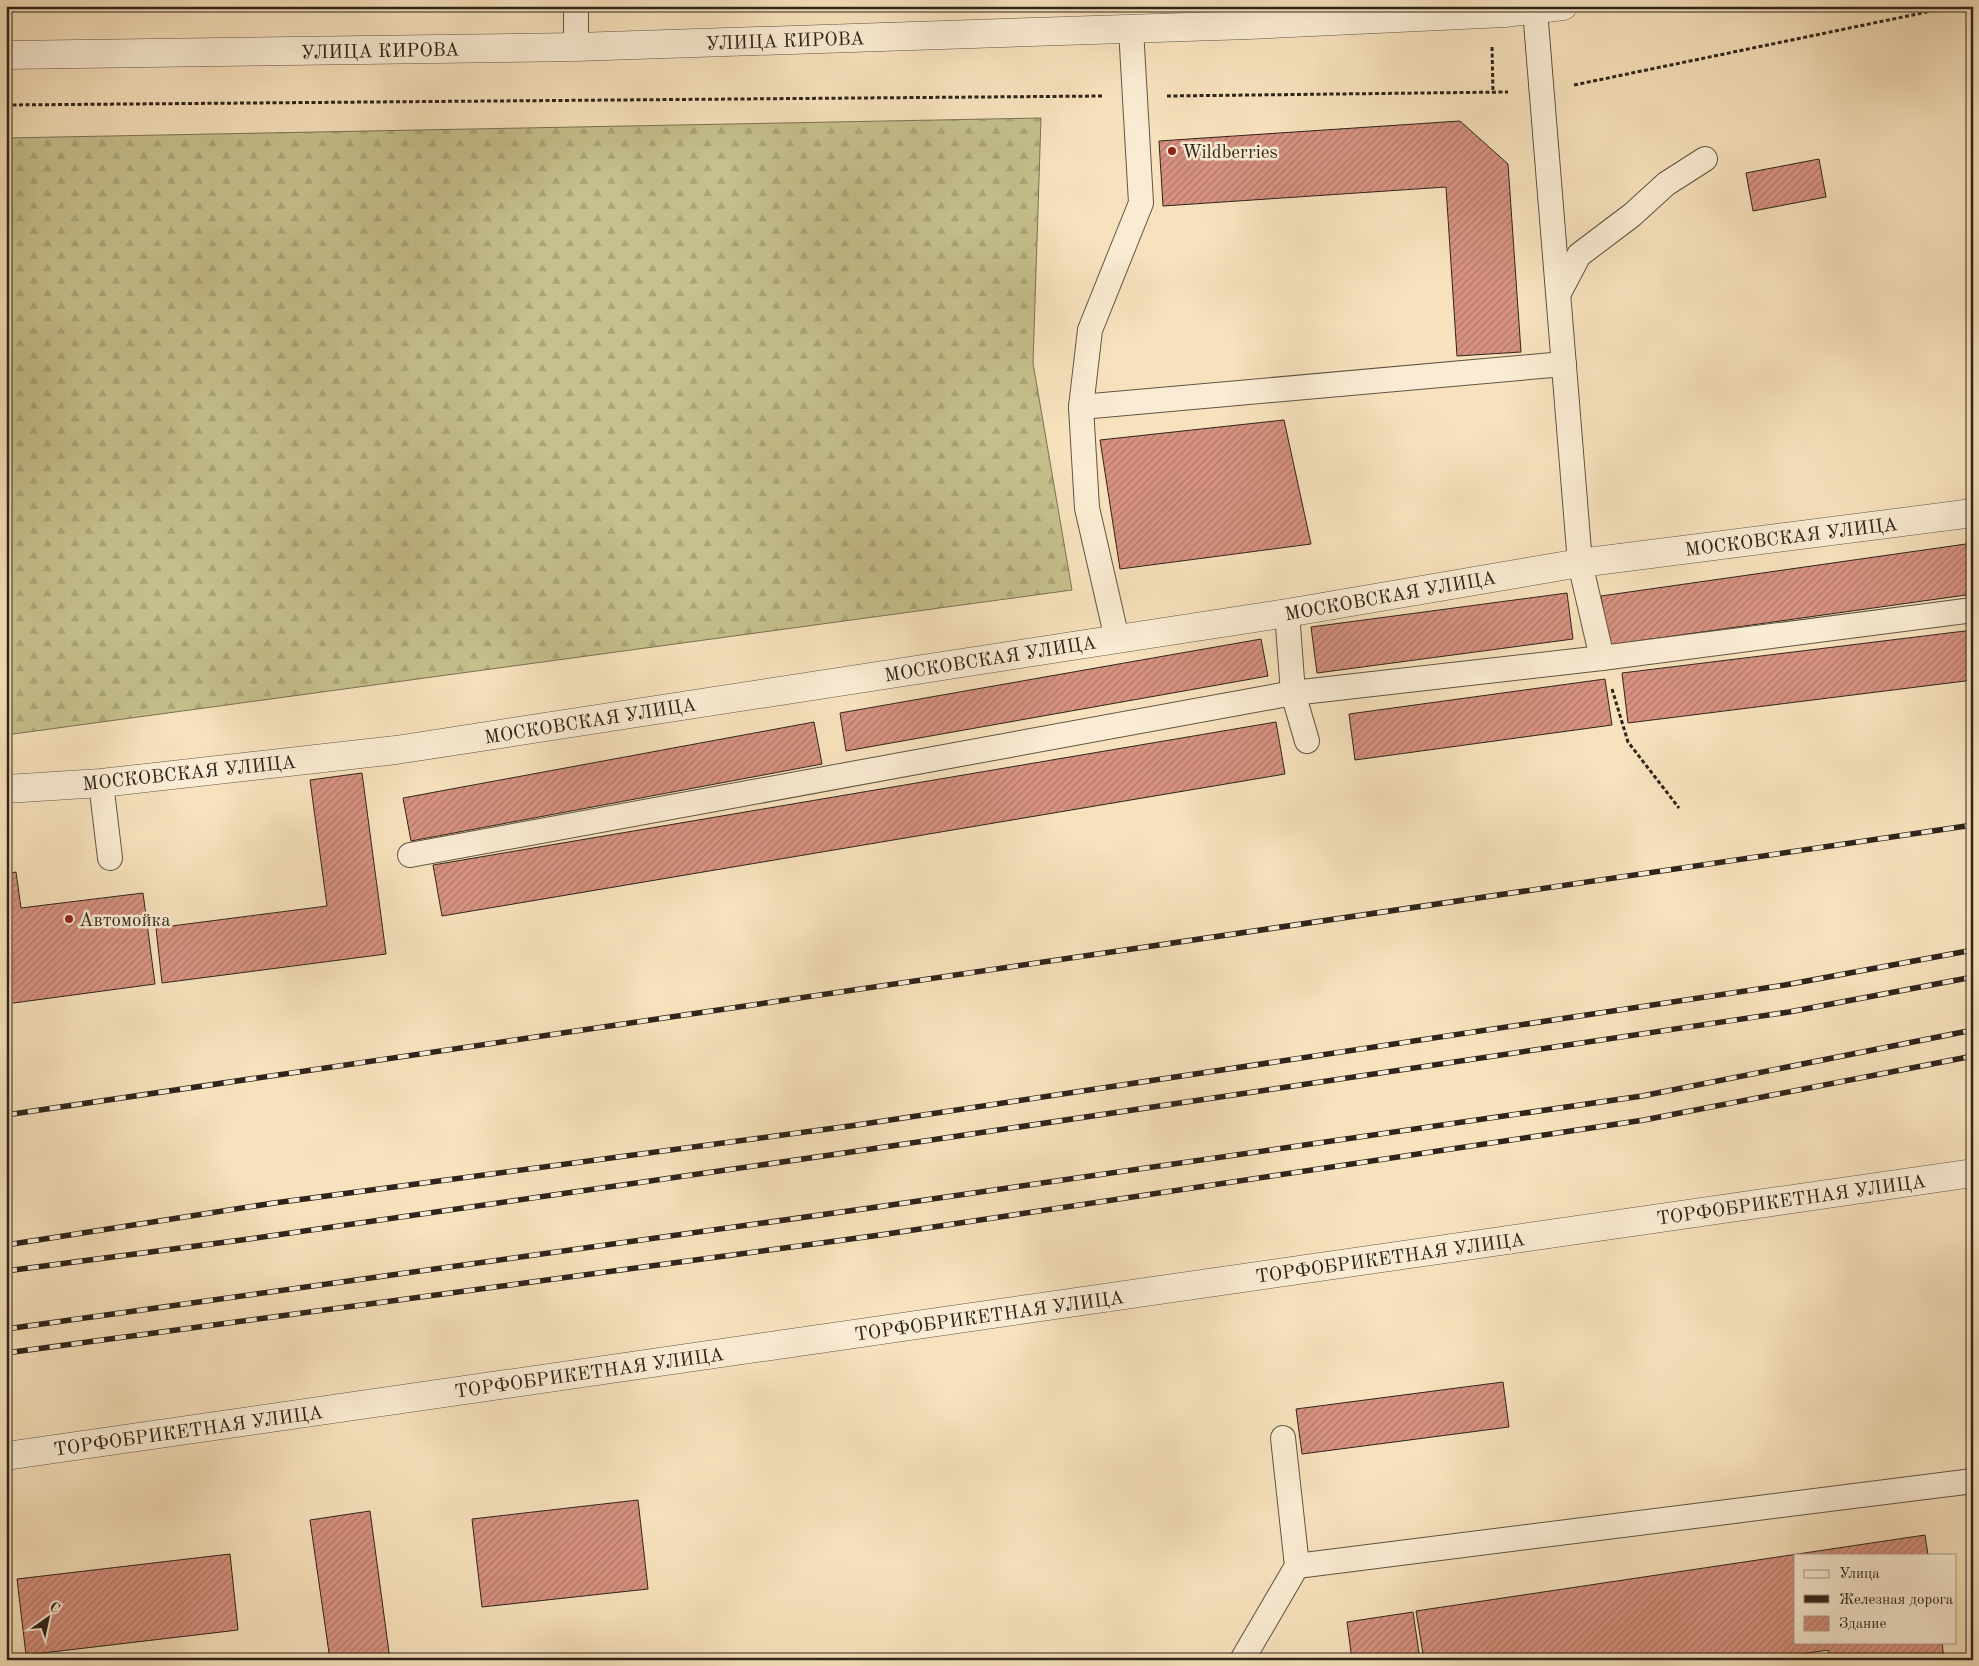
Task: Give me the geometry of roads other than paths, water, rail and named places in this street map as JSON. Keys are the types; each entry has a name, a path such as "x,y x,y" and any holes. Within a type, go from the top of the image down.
{"street":[{"name":"УЛИЦА КИРОВА","path":"6,55 576,47 1131,29 1535,10 1562,6"},
{"name":"МОСКОВСКАЯ УЛИЦА","path":"6,789 101,783 396,750 1117,639 1580,563 1973,513"},
{"name":"ТОРФОБРИКЕТНАЯ УЛИЦА","path":"6,1456 1973,1173"}],"lane":[{"path":"576,6 576,47"},
{"path":"1535,10 1580,563 1602,658"},
{"path":"1117,639 1087,508 1081,407 1090,330 1141,203 1131,29"},
{"path":"1558,294 1579,254 1628,219 1666,184 1705,159"},
{"path":"1081,407 1564,364"},
{"path":"410,854 1293,693 1602,658 1973,610"},
{"path":"1287,612 1293,693 1307,741"},
{"path":"101,783 110,858"},
{"path":"1242,1660 1297,1566 1283,1438"},
{"path":"1297,1566 1973,1482"}],"railway":[{"path":"6,1115 1973,825"},
{"path":"6,1245 274,1203 850,1126 1785,985 1973,950"},
{"path":"6,1271 249,1239 851,1152 1789,1012 1973,977"},
{"path":"6,1329 877,1207 1642,1096 1973,1030"},
{"path":"6,1353 880,1235 1644,1120 1973,1056"}],"place":[{"name":"Wildberries","path":"1172,151"},
{"name":"Автомойка","path":"69,919"}]}
